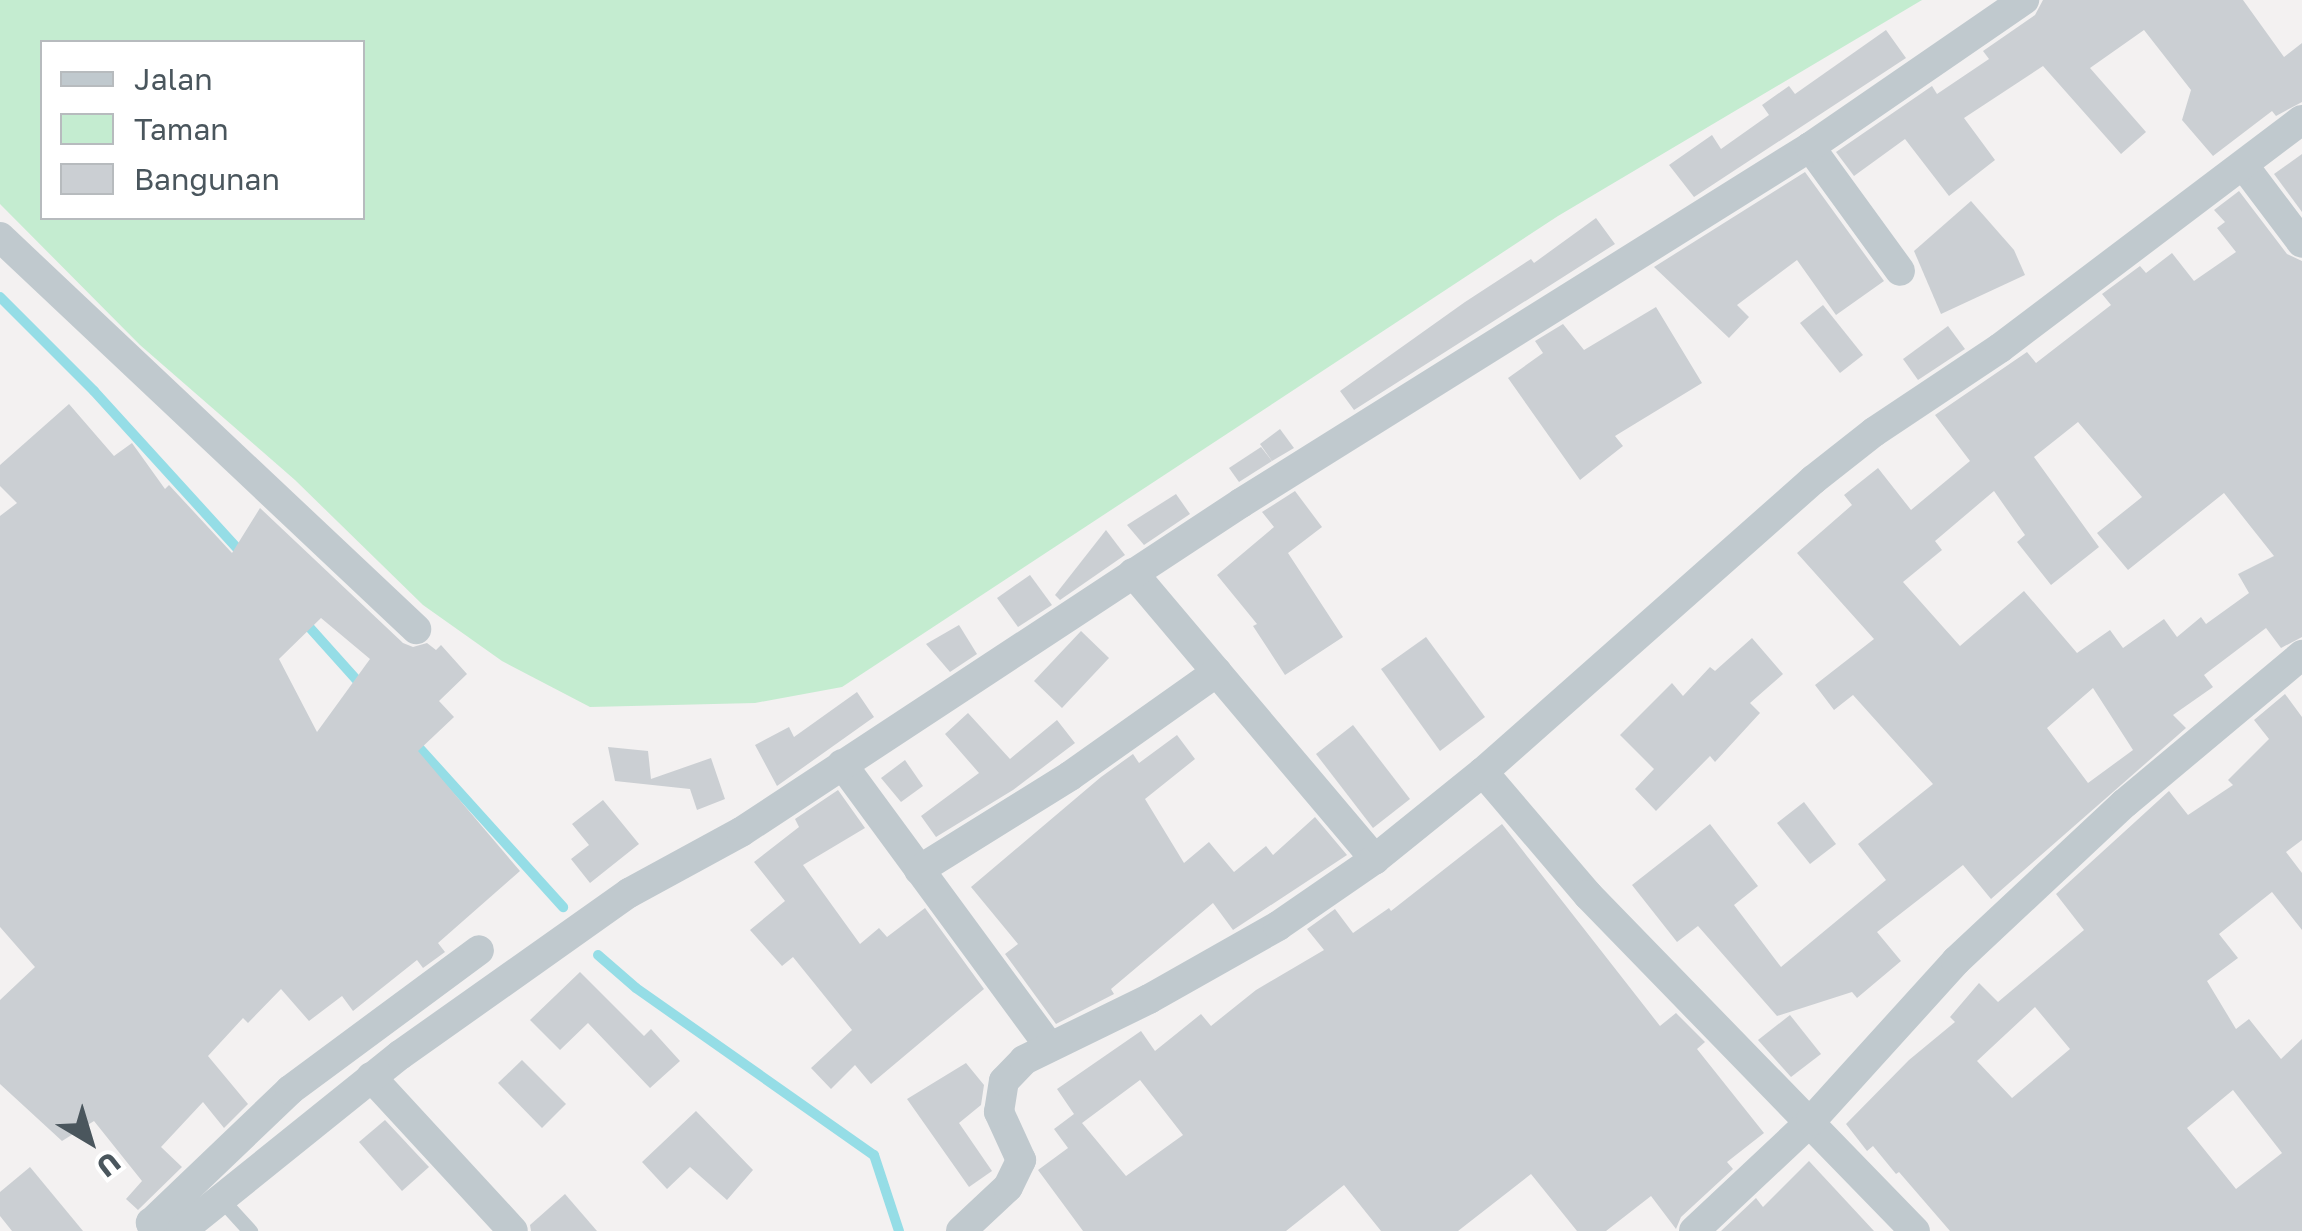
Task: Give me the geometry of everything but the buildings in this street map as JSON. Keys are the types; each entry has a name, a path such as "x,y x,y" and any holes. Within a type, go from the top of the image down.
{"street":[{"path":"181,1231 371,1077 614,904 741,832 1505,334 1810,147 2024,0"},
{"path":"961,1231 1008,1187 1021,1160 999,1112 1004,1080 1024,1060 1150,999 1278,926 1376,859 1483,772 1813,480 2302,120"},
{"path":"1810,147 1900,271"},
{"path":"2244,166 2302,243"},
{"path":"0,236 416,629"},
{"path":"1133,573 1376,859"},
{"path":"1694,1231 1811,1121 1956,961 2125,803 2302,655"},
{"path":"919,870 1070,776 1216,672"},
{"path":"842,764 1050,1047"},
{"path":"1483,772 1588,894 1916,1231"},
{"path":"154,1231 151,1222 290,1090 479,950"},
{"path":"371,1077 513,1231"}],"lane":[{"path":"220,1198 250,1231"}],"green space":[{"path":"0,0 1922,0 1558,216 842,687 755,703 590,707 502,661 423,605 295,480 140,345 0,204"}],"waterway":[{"path":"0,297 94,391 243,555"},
{"path":"302,619 364,688"},
{"path":"413,741 563,907"},
{"path":"598,955 636,988 874,1155 899,1231"}]}
